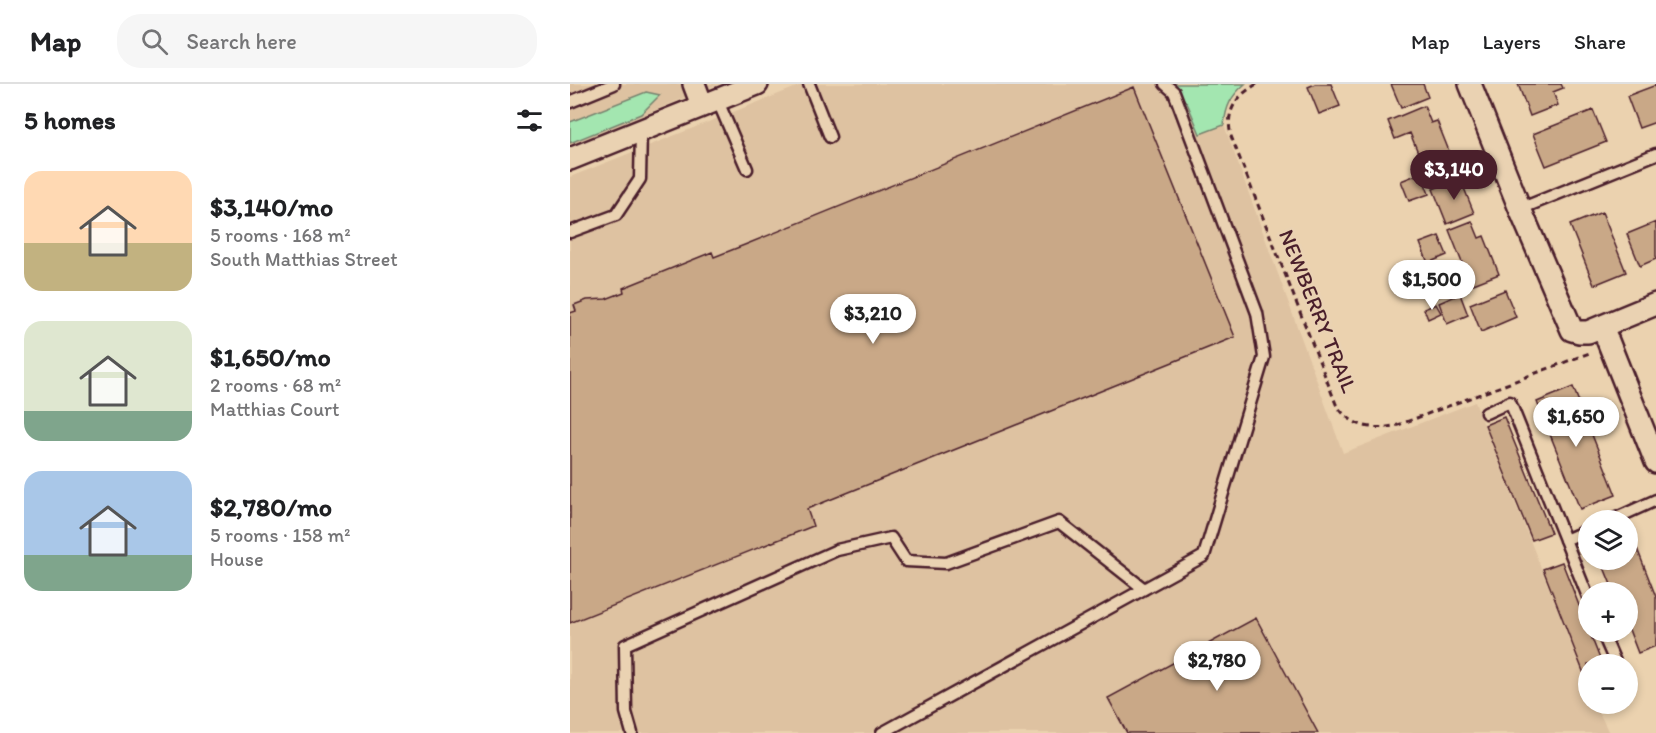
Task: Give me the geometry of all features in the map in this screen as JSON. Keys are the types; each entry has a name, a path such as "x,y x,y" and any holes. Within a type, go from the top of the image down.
{"street":[{"path":"694,84 710,102"},
{"path":"570,159 757,84"},
{"path":"1470,84 1572,330 1606,335 1656,304"},
{"path":"1606,335 1649,424 1656,462"}],"lane":[{"path":"570,102 614,84"},
{"path":"809,84 830,137"},
{"path":"882,733 1204,556 1264,357 1257,313 1174,92 1165,84"},
{"path":"710,102 747,169"},
{"path":"570,232 616,215 640,179 641,130"},
{"path":"1520,209 1656,154"},
{"path":"1486,413 1510,402 1582,582"},
{"path":"1634,510 1656,500"},
{"path":"633,733 626,712 625,645 837,550 891,538 906,561 946,563 1059,522 1144,589"},
{"path":"1565,540 1578,534"}],"path":[{"name":"NEWBERRY TRAIL","path":"1257,84 1236,99 1229,112 1228,124 1231,136 1336,404 1352,421 1373,428 1398,425 1606,335"}],"shaded area":[{"path":"570,84 718,84 570,145"},
{"path":"804,84 1245,84 1234,93 1226,107 1224,125 1343,453 1475,402 1578,661 1578,714 1600,714 1609,733 570,733 570,177"}],"green space":[{"path":"1173,84 1245,84 1230,102 1224,125 1200,134 1188,105"},
{"path":"646,92 660,95 641,114 570,143 570,122"}],"building":[{"path":"1315,84 1331,84 1340,106 1319,114 1308,87"},
{"path":"1391,84 1423,84 1428,97 1401,108"},
{"path":"1518,84 1561,84 1563,88 1553,92 1558,105 1530,116"},
{"path":"1656,85 1656,122 1639,128 1627,96"},
{"path":"1134,87 1235,337 807,509 813,526 570,623 570,313 576,311 574,305 587,300 606,299 624,292 623,288 712,252 714,257"},
{"path":"1424,106 1431,123 1437,121 1451,156 1424,167 1410,133 1395,139 1388,121"},
{"path":"1593,110 1606,142 1546,166 1533,134"},
{"path":"1421,173 1429,194 1409,201 1401,181"},
{"path":"1460,178 1474,213 1447,224 1433,189"},
{"path":"1602,212 1626,272 1594,285 1570,225"},
{"path":"1472,221 1479,238 1484,236 1499,274 1471,285 1449,230"},
{"path":"1656,222 1656,259 1640,266 1627,234"},
{"path":"1439,236 1447,255 1428,263 1420,243"},
{"path":"1505,290 1516,317 1481,332 1470,304"},
{"path":"1460,294 1468,315 1447,324 1439,303"},
{"path":"1436,304 1441,313 1428,319 1424,309"},
{"path":"1573,387 1616,495 1580,509 1537,402"},
{"path":"1504,417 1551,533 1532,540 1485,425"},
{"path":"1638,551 1656,597 1656,646 1638,653 1634,642 1638,642 1638,582 1610,582 1605,570 1638,570"},
{"path":"1562,562 1578,603 1578,642 1593,642 1598,654 1578,654 1578,658 1543,569"},
{"path":"1256,618 1318,733 1127,733 1108,698"}]}
